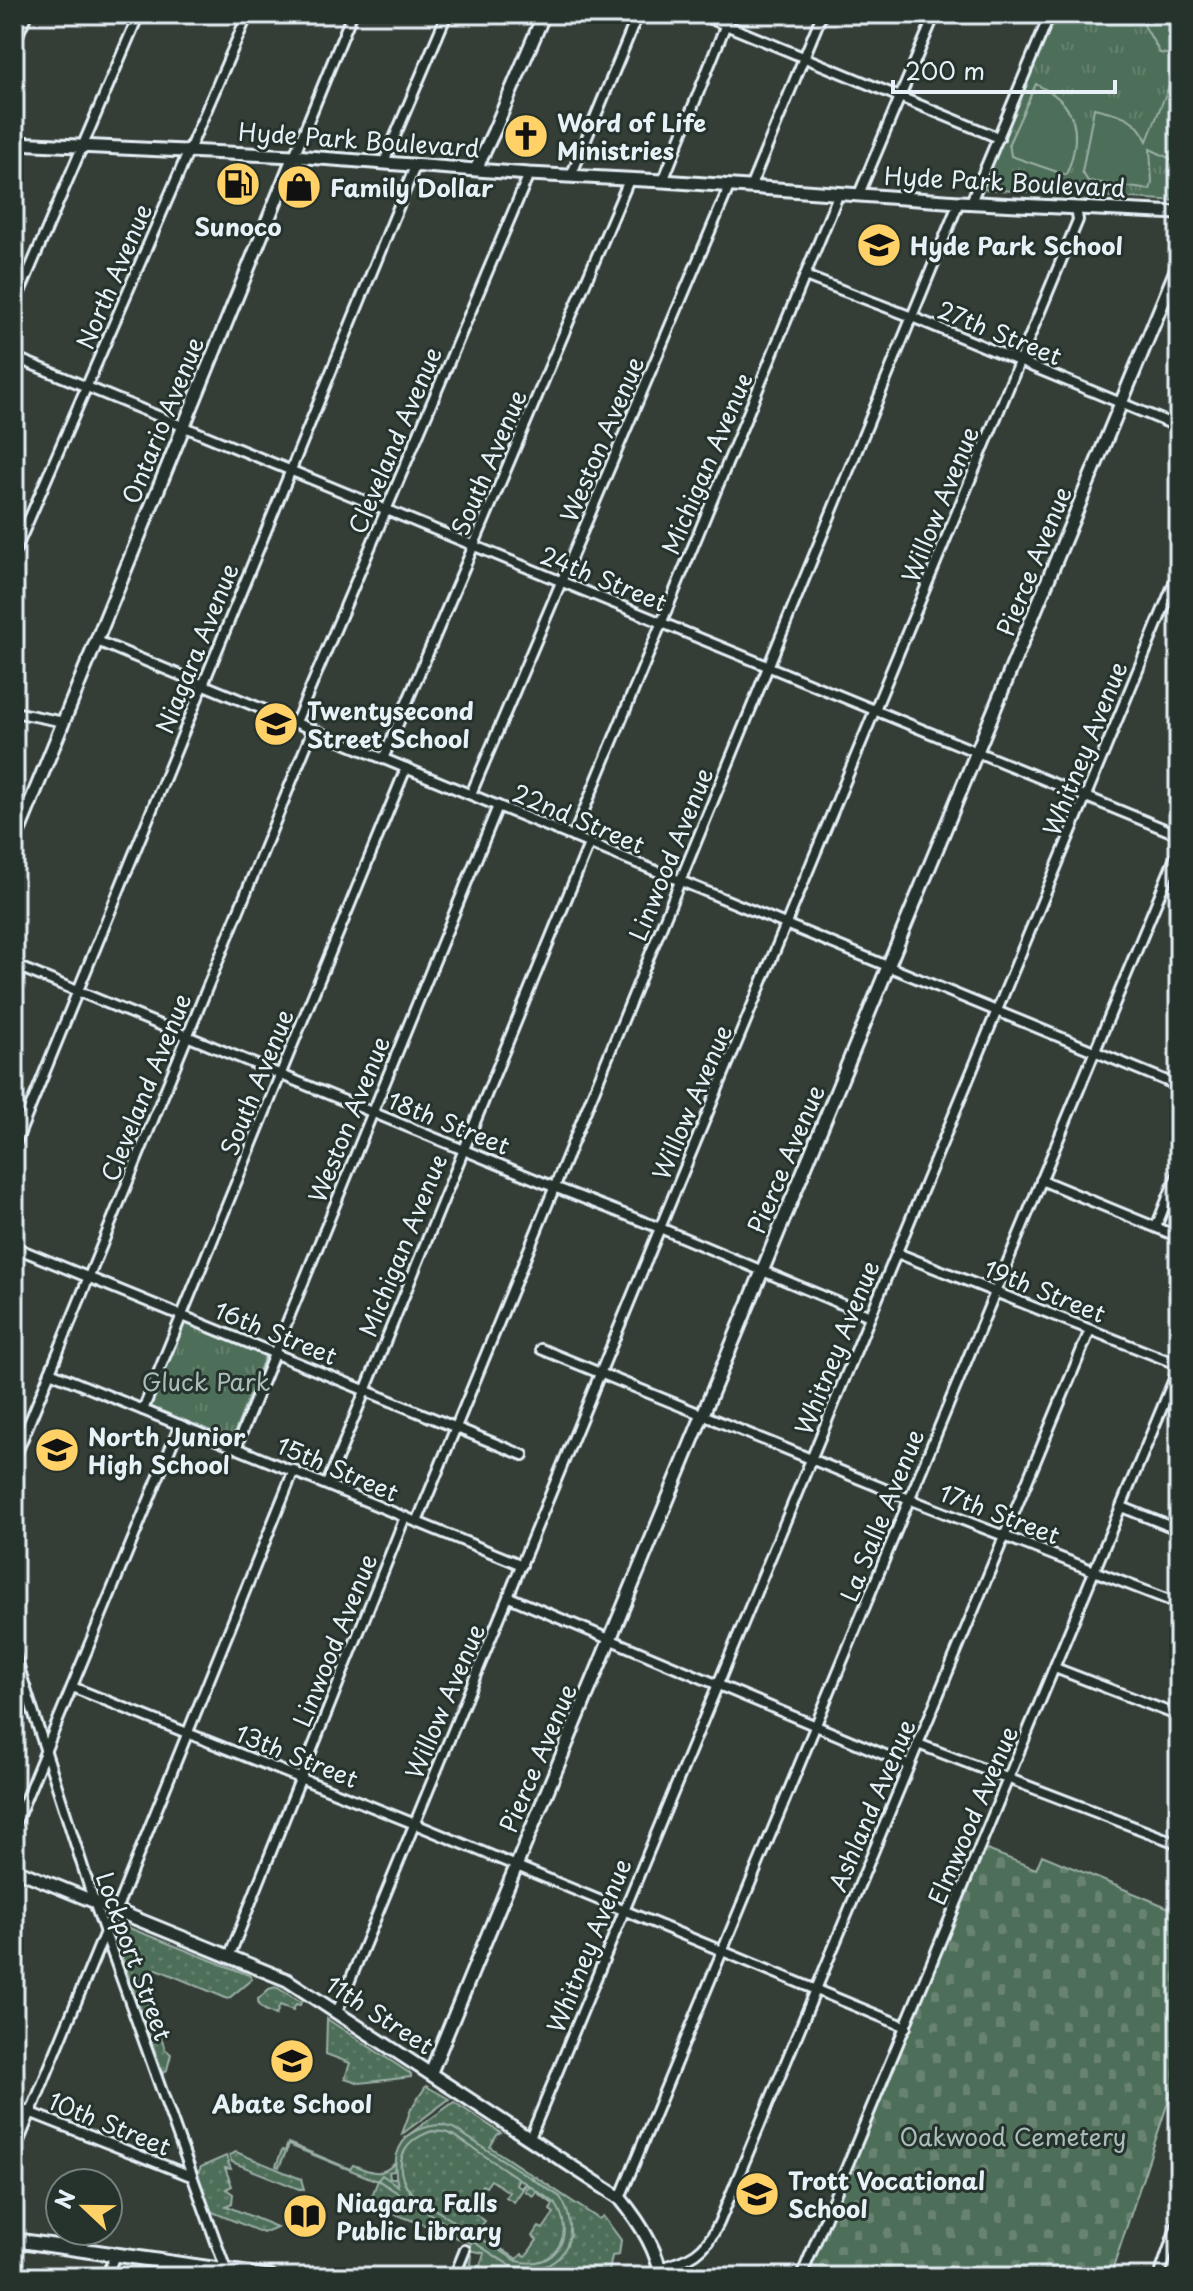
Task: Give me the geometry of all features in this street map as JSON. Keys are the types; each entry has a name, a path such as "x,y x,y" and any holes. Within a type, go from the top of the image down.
{"main road":[{"path":"14,2240 271,2277"}],"street":[{"path":"14,44 27,14"},
{"path":"14,306 139,14"},
{"name":"North Avenue","path":"14,554 248,14"},
{"name":"Ontario Avenue","path":"14,843 352,14"},
{"path":"384,162 447,14"},
{"path":"476,169 544,14"},
{"path":"571,176 638,14"},
{"path":"699,14 999,138"},
{"path":"663,181 730,14"},
{"path":"750,188 822,14"},
{"path":"859,194 935,14"},
{"name":"Linwood Avenue","path":"417,1522 912,317 965,202 999,138 1050,14"},
{"name":"Hyde Park Boulevard","path":"14,143 294,156 729,187 1179,213"},
{"name":"Niagara Avenue","path":"14,1147 416,164"},
{"name":"Cleveland Avenue","path":"296,722 529,174"},
{"name":"South Avenue","path":"383,759 629,180"},
{"name":"Weston Avenue","path":"471,794 729,187"},
{"name":"Michigan Avenue","path":"573,837 839,193"},
{"name":"Willow Avenue","path":"337,2012 1078,220 1076,207"},
{"name":"Pierce Avenue","path":"431,2072 1179,263"},
{"name":"27th Street","path":"805,276 1179,427"},
{"name":"24th Street","path":"14,357 1179,835"},
{"name":"Whitney Avenue","path":"530,2138 1179,571"},
{"name":"22nd Street","path":"97,641 1179,1086"},
{"path":"14,712 64,722"},
{"name":"Cleveland Avenue","path":"14,1460 313,729"},
{"name":"South Avenue","path":"143,1410 406,768"},
{"name":"Weston Avenue","path":"236,1447 498,806"},
{"name":"Michigan Avenue","path":"327,1484 589,844"},
{"name":"La Salle Avenue","path":"620,2198 1179,848"},
{"name":"18th Street","path":"14,965 870,1316"},
{"path":"1156,1227 1179,1170"},
{"path":"1041,1180 1179,1237"},
{"name":"16th Street","path":"14,1247 523,1455"},
{"name":"19th Street","path":"897,1253 1179,1366"},
{"name":"Ashland Avenue","path":"660,2273 692,2257 711,2240 1090,1330"},
{"name":"17th Street","path":"541,1349 909,1499 1179,1604"},
{"name":"Elmwood Avenue","path":"801,2277 1179,1366"},
{"name":"15th Street","path":"50,1372 522,1565"},
{"path":"14,1827 180,1425"},
{"path":"116,1910 294,1470"},
{"path":"1122,1507 1179,1530"},
{"name":"Linwood Avenue","path":"229,1957 405,1517"},
{"path":"509,1597 909,1765"},
{"name":"Lockport Street","path":"14,1652 94,1902 191,2176 232,2273"},
{"path":"1055,1668 1179,1716"},
{"name":"13th Street","path":"72,1687 300,1777 906,2027"},
{"path":"918,1744 1179,1844"},
{"name":"11th Street","path":"14,1869 287,1980 620,2198 638,2223 660,2273"},
{"path":"14,2153 105,1932"},
{"name":"10th Street","path":"14,2106 191,2176"},
{"path":"1159,2277 1179,2219"},
{"path":"454,2277 465,2250"},
{"path":"106,2277 115,2255"}],"green space":[{"path":"1055,14 1179,14 1179,201 983,189"},
{"path":"1152,14 1179,14 1179,56 1160,53 1144,25"},
{"path":"1179,74 1179,160 1150,149 1150,190 1088,181 1082,172 1094,108 1119,114 1132,121 1147,141 1173,76"},
{"path":"1036,84 1056,96 1071,115 1075,145 1066,175 1011,156 1009,143"},
{"name":"Gluck Park","path":"182,1322 265,1356 231,1441 147,1407"},
{"name":"Oakwood Cemetery","path":"987,1850 1036,1869 1042,1855 1179,1912 1179,2069 1110,2277 806,2277 982,1852"},
{"path":"109,1920 249,1975 252,1979 228,1999 157,1969 144,1974 142,1986 165,2049 171,2054 163,2074"},
{"path":"276,1987 301,2002 300,2005 296,2004 293,2010 280,2005 276,2015 264,2009 258,1999"},
{"path":"327,2019 411,2074 411,2077 360,2083 345,2078 350,2063 326,2054"},
{"path":"426,2086 449,2099 402,2134 411,2109"},
{"path":"454,2102 501,2133 490,2147 532,2175 530,2178 453,2128 416,2130 404,2138"},
{"path":"441,2125 453,2128 560,2197 570,2226 569,2240 563,2252 543,2267 528,2269 511,2266 378,2180 382,2175 398,2186 396,2162 402,2143 417,2130","holes":["432,2131 445,2132 555,2203 564,2227 563,2238 552,2255 531,2263 517,2261 412,2195 402,2175 402,2157 406,2149"]},
{"path":"432,2131 455,2136 519,2178 516,2184 521,2188 527,2183 514,2202 506,2197 509,2192 491,2180 486,2187 482,2185 471,2201 475,2204 471,2211 485,2221 476,2233 472,2234 435,2212 411,2192 404,2181 401,2168 405,2149 414,2139"},
{"path":"288,2143 350,2169 353,2165 380,2172 395,2163 394,2171 389,2172 390,2178 396,2178 399,2187 382,2175 375,2180 289,2145 279,2167 276,2166"},
{"path":"236,2152 301,2179 304,2189 232,2162 229,2155"},
{"path":"226,2156 231,2169 225,2168 232,2186 226,2189 233,2194 232,2203 226,2206 277,2227 263,2233 210,2211 197,2175 201,2167"},
{"path":"534,2176 599,2219 603,2216 621,2240 619,2255 612,2256 608,2277 537,2277 465,2267 464,2273 460,2271 467,2254 472,2255 471,2265 480,2266 484,2253 468,2250 471,2243 369,2204 378,2180 511,2266 545,2266 571,2235 560,2197 532,2179"},
{"path":"529,2184 555,2203 561,2212 564,2232 561,2242 549,2257 540,2262 524,2263 489,2245 494,2238 502,2244 500,2248 517,2259 522,2254 526,2256 537,2240 533,2236 539,2227 543,2229 554,2213 550,2210 553,2204 536,2192 533,2196 525,2191"}],"place":[{"name":"Word of Life Ministries","path":"526,136"},
{"name":"Sunoco","path":"238,184"},
{"name":"Family Dollar","path":"299,187"},
{"name":"Hyde Park School","path":"879,245"},
{"name":"Twentysecond Street School","path":"276,724"},
{"name":"North Junior High School","path":"57,1450"},
{"name":"Abate School","path":"292,2061"},
{"name":"Trott Vocational School","path":"757,2194"},
{"name":"Niagara Falls Public Library","path":"305,2216"}]}
